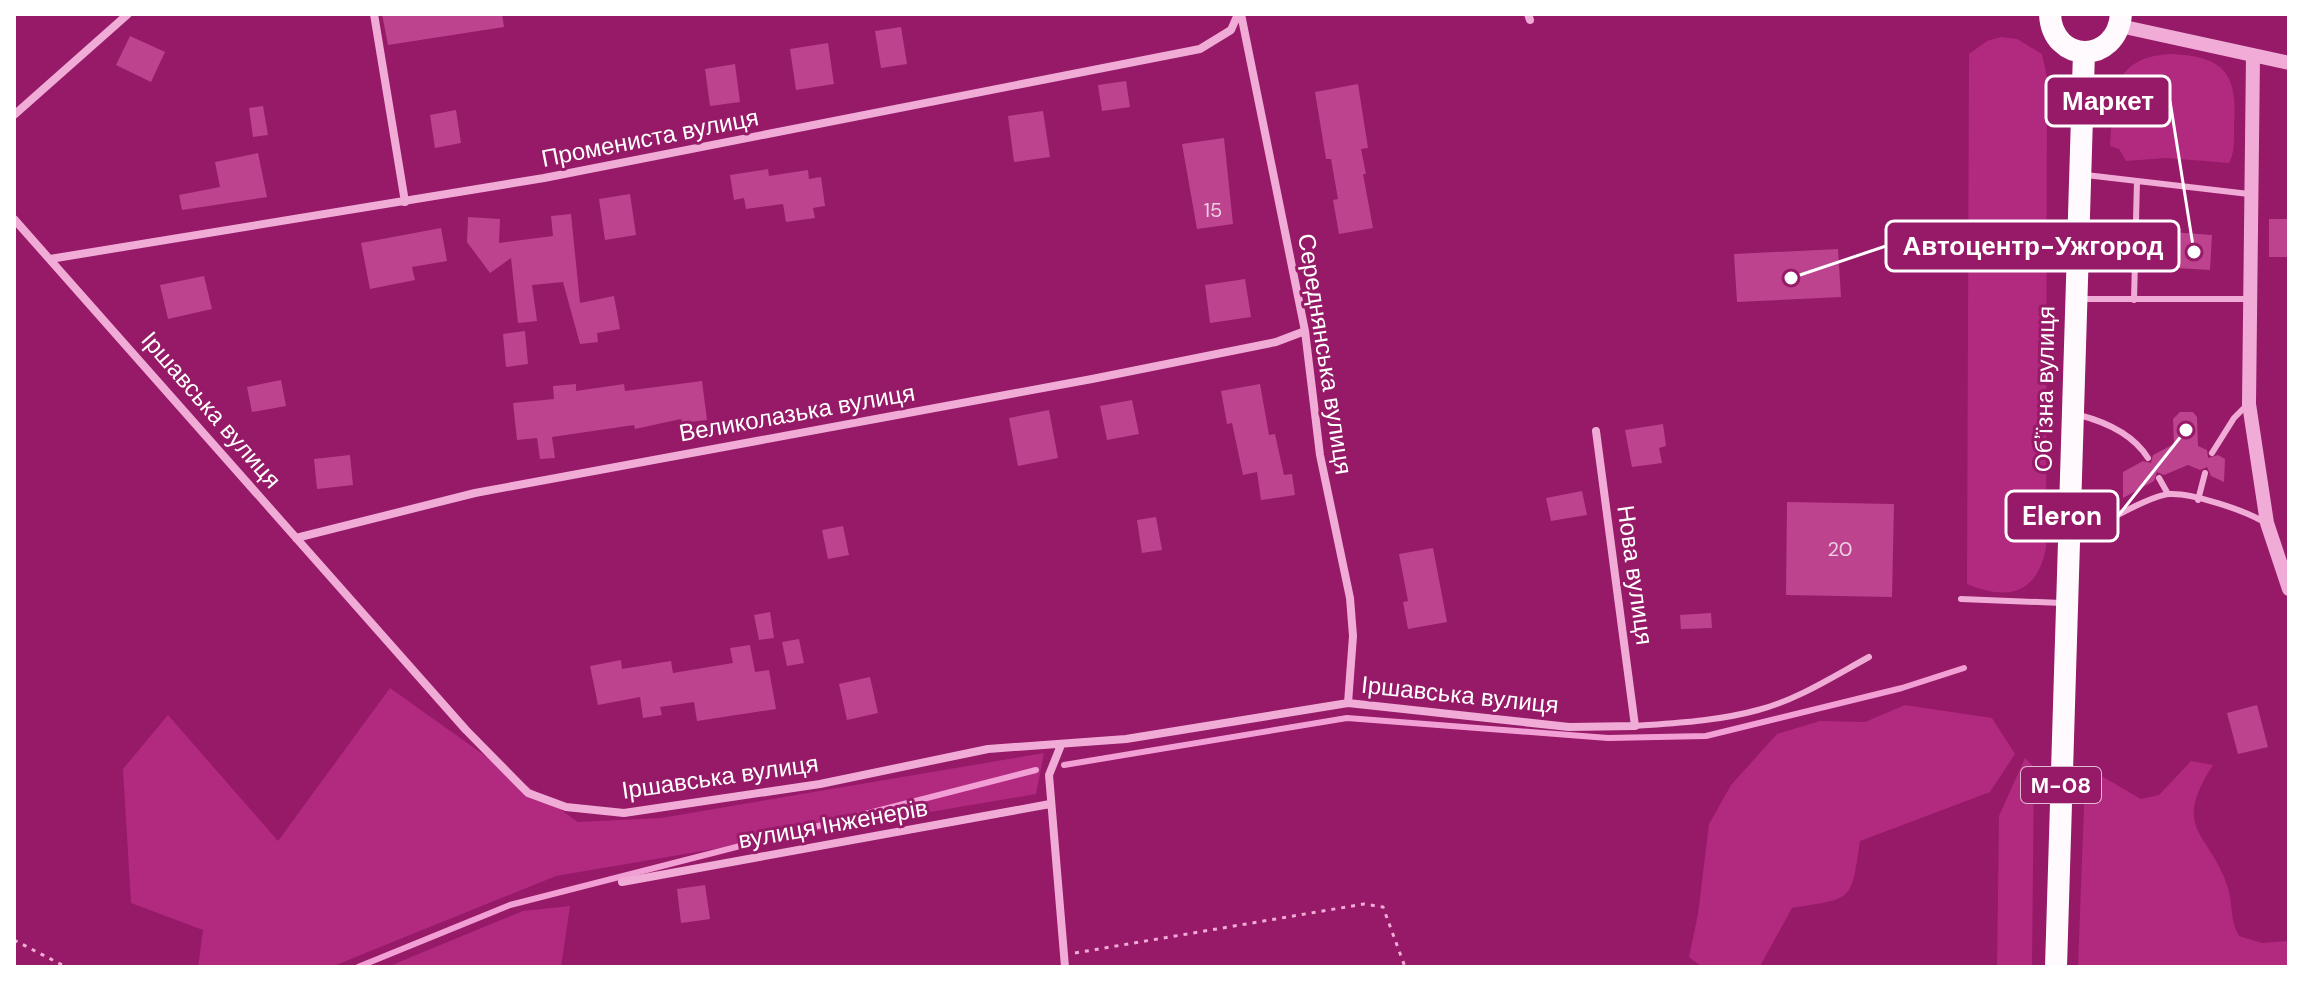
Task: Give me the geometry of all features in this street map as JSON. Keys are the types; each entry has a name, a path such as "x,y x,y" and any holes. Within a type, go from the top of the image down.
{"highway":[{"path":"2050,14 2055,35 2062,44 2084,52 2106,46 2120,20"},
{"name":"Обʼїзна вулиця","path":"2056,967 2073,299 2084,52"}],"street":[{"path":"14,115 128,14"},
{"path":"374,14 405,202"},
{"name":"Промениста вулиця","path":"50,259 405,202 711,147 1200,49 1231,30 1240,14"},
{"name":"Середнянська вулиця","path":"1240,14 1305,331 1320,455 1350,598 1353,636 1348,703"},
{"path":"2120,20 2289,63"},
{"path":"2253,56 2249,194 2249,404 2267,523 2289,589"},
{"name":"Іршавська вулиця","path":"14,219 466,730 528,793 566,807 624,813 820,784 988,749 1126,739 1348,703 1569,727 1635,726"},
{"name":"Великолазька вулиця","path":"296,538 475,493 1092,379 1276,342 1305,331"},
{"name":"Нова вулиця","path":"1596,431 1635,726"},
{"path":"1061,745 1051,764 1050,804 1065,967"},
{"name":"вулиця Інженерів","path":"622,882 1050,804"}],"lane":[{"path":"2078,173 2249,194"},
{"path":"2134,300 2137,181"},
{"path":"2073,299 2248,299"},
{"path":"2212,453 2234,418 2249,404"},
{"path":"2071,413 2101,421 2139,443 2148,458"},
{"path":"2198,500 2205,473"},
{"path":"2159,478 2168,494"},
{"path":"2068,546 2100,524 2168,494 2244,510 2267,523"},
{"path":"1961,599 2066,603"},
{"path":"1635,726 1723,718 1760,710 1814,687 1869,657"}],"path":[{"path":"1064,955 1364,904 1383,907 1405,967"},
{"path":"14,940 66,967"}],"shaded area":[{"path":"2001,37 2017,39 2042,54 2047,77 2046,548 2036,575 2028,584 2008,592 1995,592 1967,584 1969,54 1987,41"},
{"path":"2188,55 2215,64 2230,80 2235,107 2234,145 2229,163 2166,158 2126,161 2119,149 2110,146 2115,96 2125,72 2135,63 2150,57"},
{"path":"390,688 578,822 661,818 1044,753 1036,794 556,876 331,967 198,967 203,930 131,903 123,769 168,715 278,841"},
{"path":"1905,705 1992,718 2015,754 1990,792 1860,841 1854,876 1846,894 1827,902 1792,908 1760,966 1702,967 1689,957 1698,914 1709,824 1731,785 1777,734 1820,721 1865,722"},
{"path":"2025,758 2034,767 2032,967 1997,967 1999,816"},
{"path":"2191,761 2213,765 2201,787 2194,818 2228,888 2236,930 2239,936 2262,943 2289,941 2289,967 2078,967 2085,779 2093,771 2141,799 2159,795"},
{"path":"570,906 561,967 387,967 523,911"}],"building":[{"path":"382,14 502,14 504,27 388,45"},
{"path":"901,27 907,64 881,68 875,31"},
{"path":"130,36 165,52 151,82 116,65"},
{"path":"828,43 834,84 796,90 790,49"},
{"path":"735,64 740,102 710,106 705,69"},
{"path":"1126,81 1130,107 1102,111 1098,85"},
{"path":"1358,84 1368,148 1361,149 1366,174 1363,174 1373,228 1339,234 1333,200 1338,199 1331,159 1326,159 1315,92"},
{"path":"263,106 268,135 253,137 249,108"},
{"path":"456,110 461,143 435,148 430,115"},
{"path":"1043,111 1050,157 1014,162 1008,116"},
{"path":"1224,138 1233,224 1197,229 1182,144"},
{"path":"258,153 267,197 182,210 179,195 220,187 215,162"},
{"path":"768,169 769,176 808,170 809,179 821,177 825,206 813,208 815,218 786,222 783,204 746,209 744,198 734,200 730,175"},
{"path":"630,194 636,235 605,240 599,199"},
{"path":"571,214 580,303 614,296 620,329 597,333 598,342 580,344 563,282 532,285 537,321 518,323 511,258 490,273 467,242 468,217 500,219 499,243 553,236 551,216"},
{"path":"2269,219 2289,219 2289,257 2269,257"},
{"path":"441,228 447,261 412,267 415,280 370,289 361,243"},
{"path":"2144,230 2212,235 2210,270 2142,266"},
{"path":"1838,249 1841,297 1737,302 1734,254"},
{"path":"204,276 212,309 168,319 160,285"},
{"path":"1245,279 1251,317 1210,323 1205,285"},
{"path":"525,331 528,364 506,367 503,334"},
{"path":"281,380 286,406 252,412 247,387"},
{"path":"702,381 707,420 682,423 681,419 635,429 634,425 552,437 555,458 540,459 537,438 517,440 513,403 554,399 553,386 576,384 576,391 624,384 625,391"},
{"path":"1260,384 1269,435 1275,434 1284,475 1292,474 1295,495 1261,500 1257,472 1243,475 1232,423 1227,424 1221,391"},
{"path":"1132,400 1139,434 1107,440 1100,406"},
{"path":"1049,410 1058,458 1018,466 1009,418"},
{"path":"2180,412 2193,412 2197,417 2198,446 2207,450 2208,458 2218,455 2225,459 2224,482 2211,476 2207,467 2200,470 2188,465 2164,475 2157,472 2154,481 2123,498 2123,472 2143,461 2151,463 2153,455 2174,444 2173,419"},
{"path":"1663,424 1666,446 1659,448 1662,463 1632,467 1625,430"},
{"path":"350,455 353,485 317,489 314,459"},
{"path":"1582,491 1587,515 1551,521 1546,498"},
{"path":"1787,502 1894,504 1892,597 1786,595"},
{"path":"1156,517 1162,550 1142,553 1137,520"},
{"path":"843,526 849,555 828,559 822,530"},
{"path":"1433,548 1447,622 1408,629 1403,602 1408,601 1399,554"},
{"path":"770,612 774,638 759,640 754,615"},
{"path":"1711,613 1712,628 1681,629 1680,615"},
{"path":"799,639 804,663 787,666 782,642"},
{"path":"750,645 755,672 769,670 776,709 697,721 694,702 660,707 662,715 643,718 640,697 598,705 590,666 621,660 622,669 671,661 673,673 733,663 730,648"},
{"path":"870,677 878,713 847,720 839,684"},
{"path":"2257,705 2268,747 2238,754 2227,713"},
{"path":"705,885 710,919 681,923 677,889"}],"waterway":[{"path":"1064,765 1347,718 1608,738 1706,736 1902,688 1964,668"},
{"path":"358,967 510,905 1036,770"}],"place":[{"name":"Маркет","path":"2194,252"},
{"name":"Автоцентр-Ужгород","path":"1791,278"},
{"name":"Eleron","path":"2186,430"}]}
